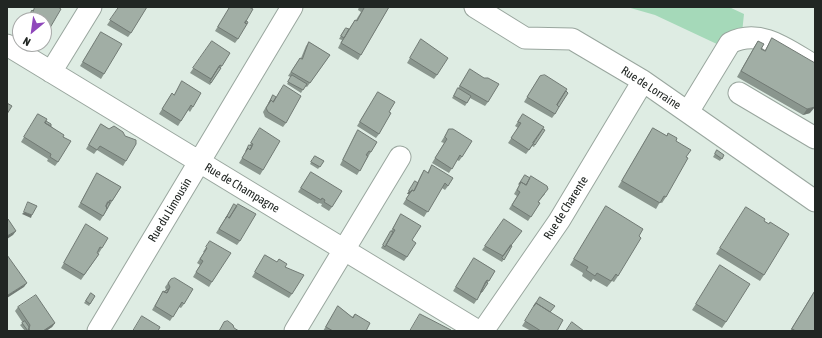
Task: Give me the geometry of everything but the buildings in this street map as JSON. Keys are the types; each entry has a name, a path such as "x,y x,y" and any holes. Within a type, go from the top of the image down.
{"street":[{"path":"51,72 91,7"},
{"name":"Rue du Limousin","path":"98,331 292,7"},
{"name":"Rue de Lorraine","path":"474,7 525,38 572,39 643,81 814,198"},
{"path":"688,112 730,43 736,40 745,38 768,39 815,66"},
{"name":"Rue de Champagne","path":"7,45 478,331"},
{"name":"Rue de Charente","path":"483,331 559,222 643,81"},
{"path":"739,93 813,133"},
{"path":"295,331 400,157"}],"green space":[{"path":"627,7 729,7 744,14 742,33 719,45 655,15"}]}
